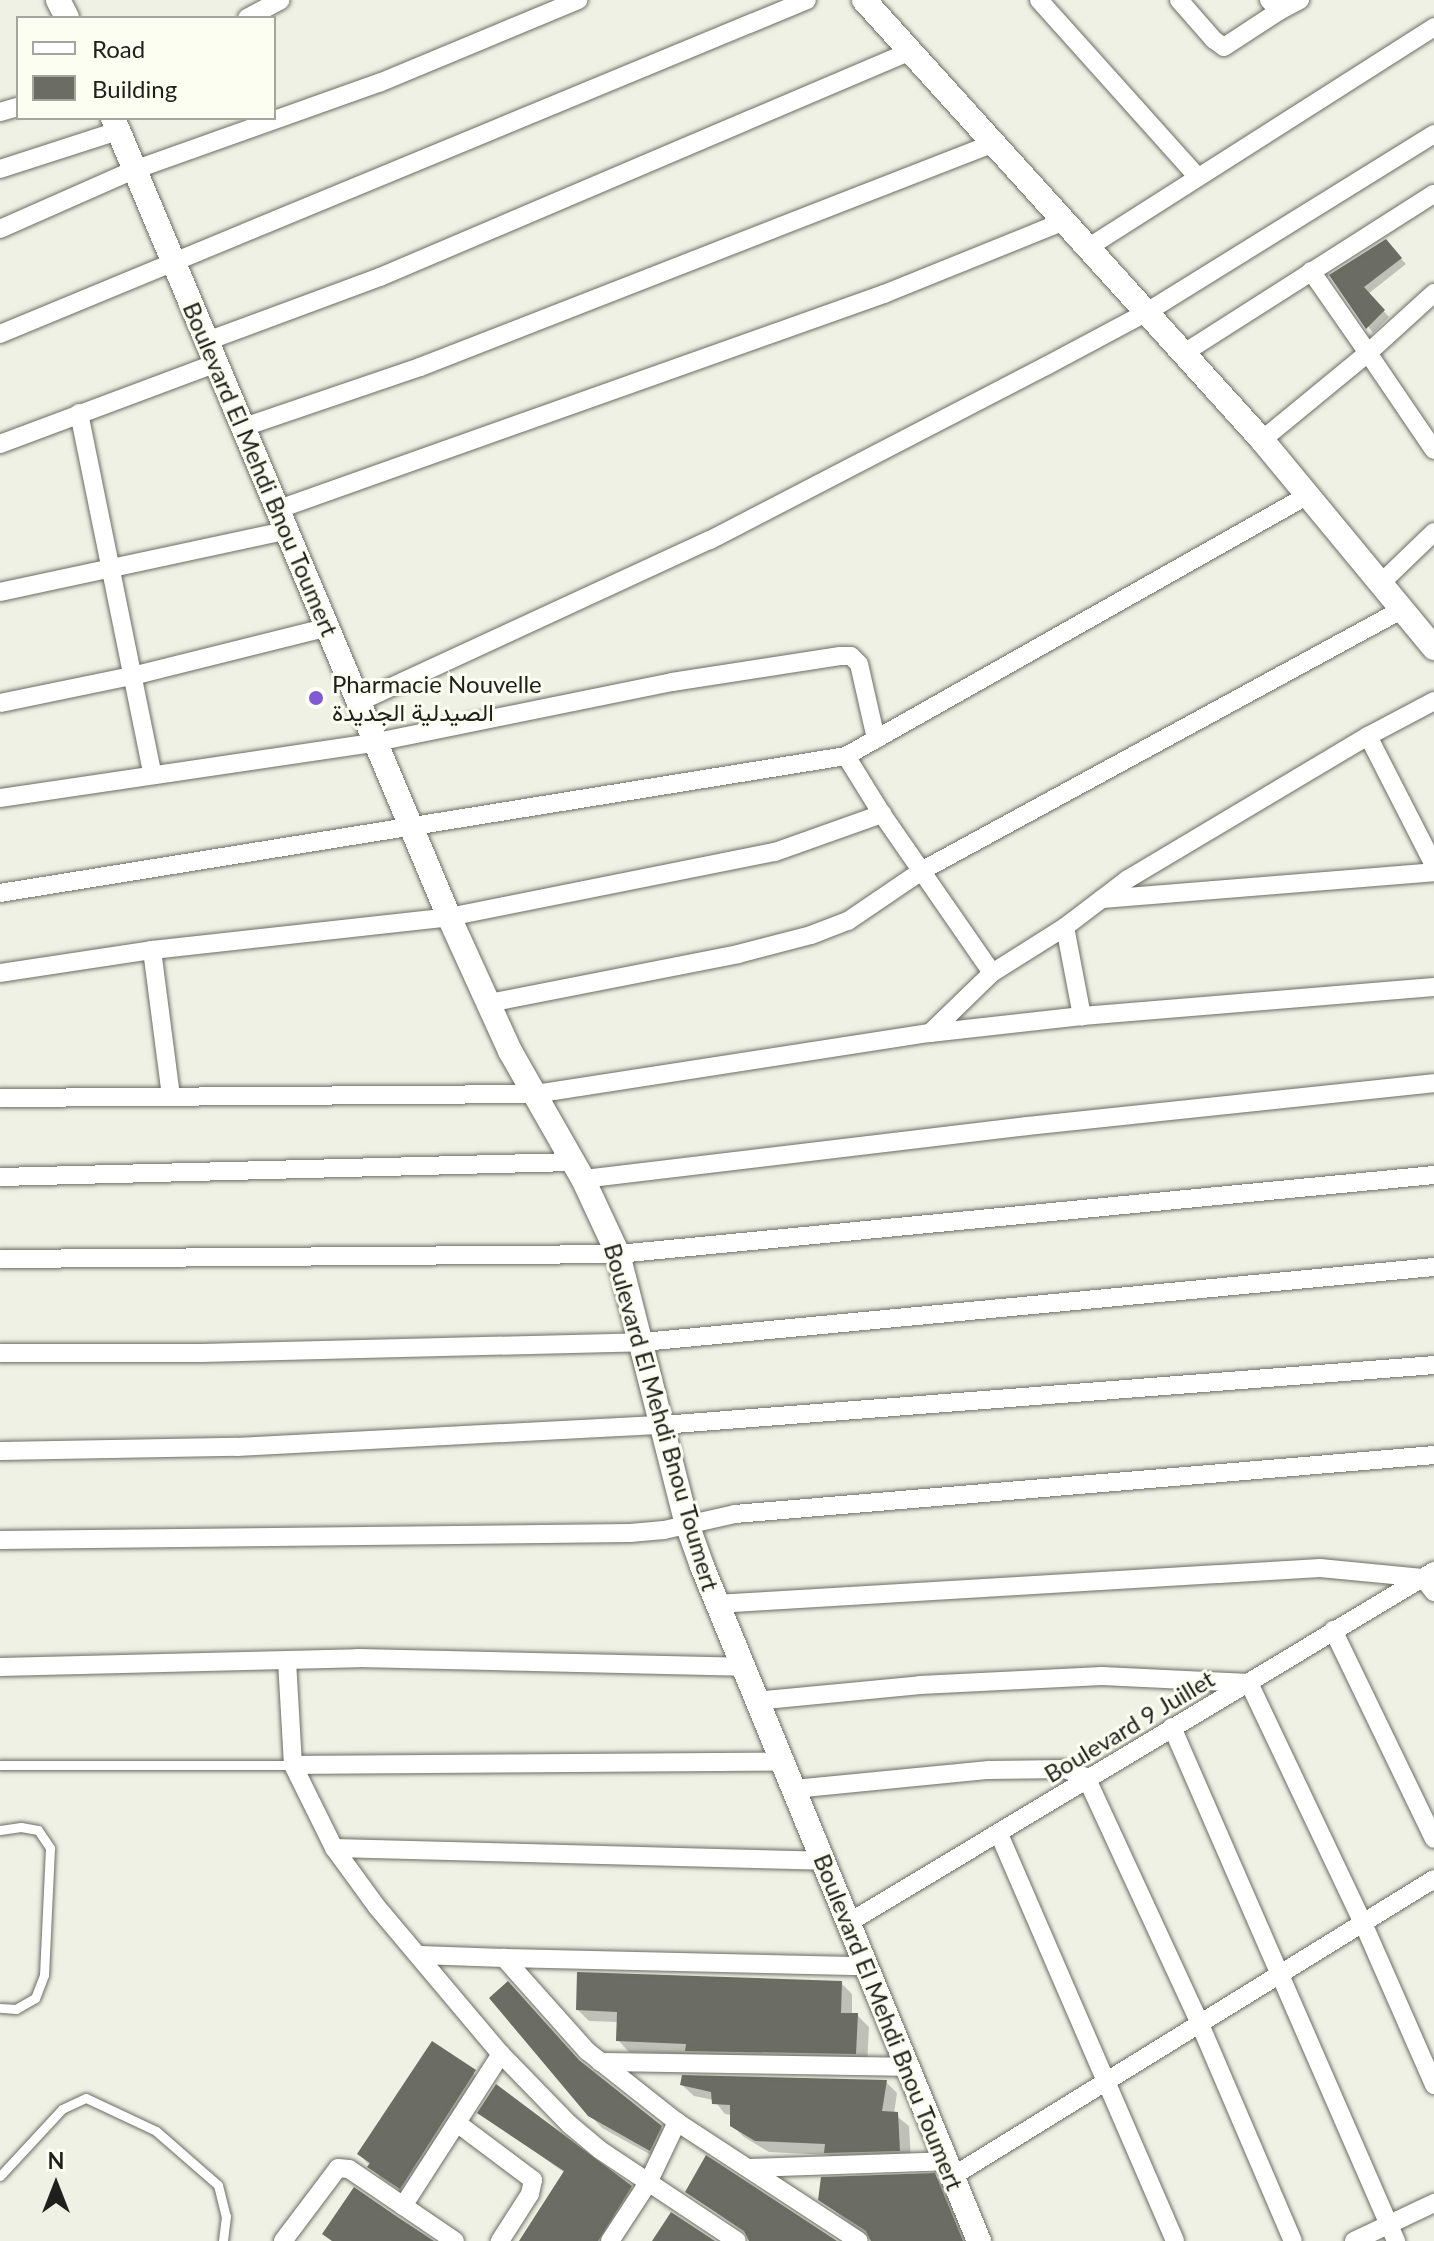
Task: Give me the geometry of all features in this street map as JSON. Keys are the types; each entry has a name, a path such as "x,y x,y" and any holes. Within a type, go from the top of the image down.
{"main road":[{"path":"864,0 1262,440 1434,648"},
{"name":"Boulevard El Mehdi Bnou Toumert","path":"116,125 361,701 449,917 489,1003 618,1254 643,1342 687,1524 716,1604 979,2241"}],"street":[{"path":"251,16 281,0"},
{"path":"276,120 379,83 578,0"},
{"path":"0,334 807,0"},
{"path":"1039,0 1198,177"},
{"path":"1179,0 1224,47 1274,6 1300,0"},
{"path":"1089,247 1434,27"},
{"path":"0,444 79,413 380,277 911,51"},
{"path":"0,229 134,170 275,120"},
{"path":"0,169 116,125"},
{"path":"361,701 710,540 1147,312 1434,134"},
{"path":"244,427 516,330 994,143"},
{"path":"1184,353 1434,194"},
{"path":"0,592 109,568 283,519 869,299 1065,221"},
{"path":"1311,271 1434,450"},
{"path":"1262,440 1368,353 1434,293"},
{"path":"79,413 152,773"},
{"path":"0,893 846,756 1308,495"},
{"path":"1380,584 1434,532"},
{"path":"489,1003 738,954 811,935 848,921 923,870 1401,610"},
{"path":"0,703 132,676 328,627"},
{"path":"0,798 377,742 672,682 840,656 851,656 859,664 876,739"},
{"path":"930,1033 992,973 1065,927 1128,879 1368,736 1434,701"},
{"path":"1368,736 1434,865"},
{"path":"846,756 882,814 992,973"},
{"path":"0,973 152,950 449,917 775,852 882,814"},
{"path":"1102,899 1434,872"},
{"path":"1065,927 1082,1016"},
{"path":"152,950 171,1096"},
{"path":"0,1098 535,1094 930,1033 1082,1016 1434,987"},
{"path":"0,1177 578,1171 1434,1083"},
{"path":"0,1259 618,1254 1434,1175"},
{"path":"0,1353 201,1353 643,1342 1434,1267"},
{"path":"0,1451 237,1447 662,1425 1434,1365"},
{"path":"0,1540 594,1535 664,1530 750,1512 1434,1455"},
{"path":"716,1604 1320,1568 1430,1580"},
{"name":"Boulevard 9 Juillet","path":"848,1923 1333,1630 1430,1580"},
{"path":"1333,1630 1434,1839"},
{"path":"0,1667 358,1658 742,1667"},
{"path":"287,1661 293,1765 334,1848 377,1907 501,2054 569,2124 648,2183 737,2241"},
{"path":"755,1701 920,1685 1134,1675 1249,1683 1363,1923 1434,2085"},
{"path":"1172,1727 1396,2241"},
{"path":"293,1765 781,1762"},
{"path":"794,1789 989,1770 1065,1769 1086,1777 1199,2022 1293,2241"},
{"path":"999,1834 1175,2241"},
{"path":"334,1848 823,1861"},
{"path":"750,2168 949,2168 1106,2078 1434,1879"},
{"path":"420,1955 865,1966"},
{"path":"504,1958 600,2062 677,2122 859,2241"},
{"path":"403,2206 501,2054"},
{"path":"600,2062 908,2067"},
{"path":"610,2241 648,2183 677,2122"},
{"path":"457,2123 533,2180 530,2194 500,2241"},
{"path":"287,2240 338,2168 349,2169 455,2241"},
{"path":"1354,2241 1434,2203"}],"lane":[{"path":"0,1765 293,1765"},
{"path":"0,1830 21,1827 38,1830 50,1848 44,1975 35,1998 16,2009 0,2008"},
{"path":"0,2176 62,2109 86,2098 156,2131 218,2185 226,2216 223,2241"}],"building":[{"path":"1386,239 1402,258 1364,287 1385,310 1366,329 1329,275"},
{"path":"577,1972 842,1981 841,2013 858,2013 856,2054 685,2051 686,2044 616,2041 617,2012 576,2010"},
{"path":"508,1981 579,2060 662,2126 650,2151 588,2116 489,1998"},
{"path":"432,2041 476,2070 400,2189 367,2167 370,2163 357,2154"},
{"path":"682,2075 887,2080 882,2111 898,2112 900,2151 824,2153 825,2144 755,2141 730,2126 730,2105 712,2104 711,2092 680,2085"},
{"path":"496,2084 632,2186 598,2241 519,2241 564,2171 477,2113"},
{"path":"706,2155 837,2241 749,2241 744,2231 685,2192"},
{"path":"935,2173 963,2241 871,2241 866,2231 818,2200 821,2177"},
{"path":"354,2187 434,2241 332,2241 322,2234"},
{"path":"671,2212 715,2241 652,2241"}],"place":[{"name":"Pharmacie Nouvelle الصيدلية الجديدة","path":"316,698"}]}
